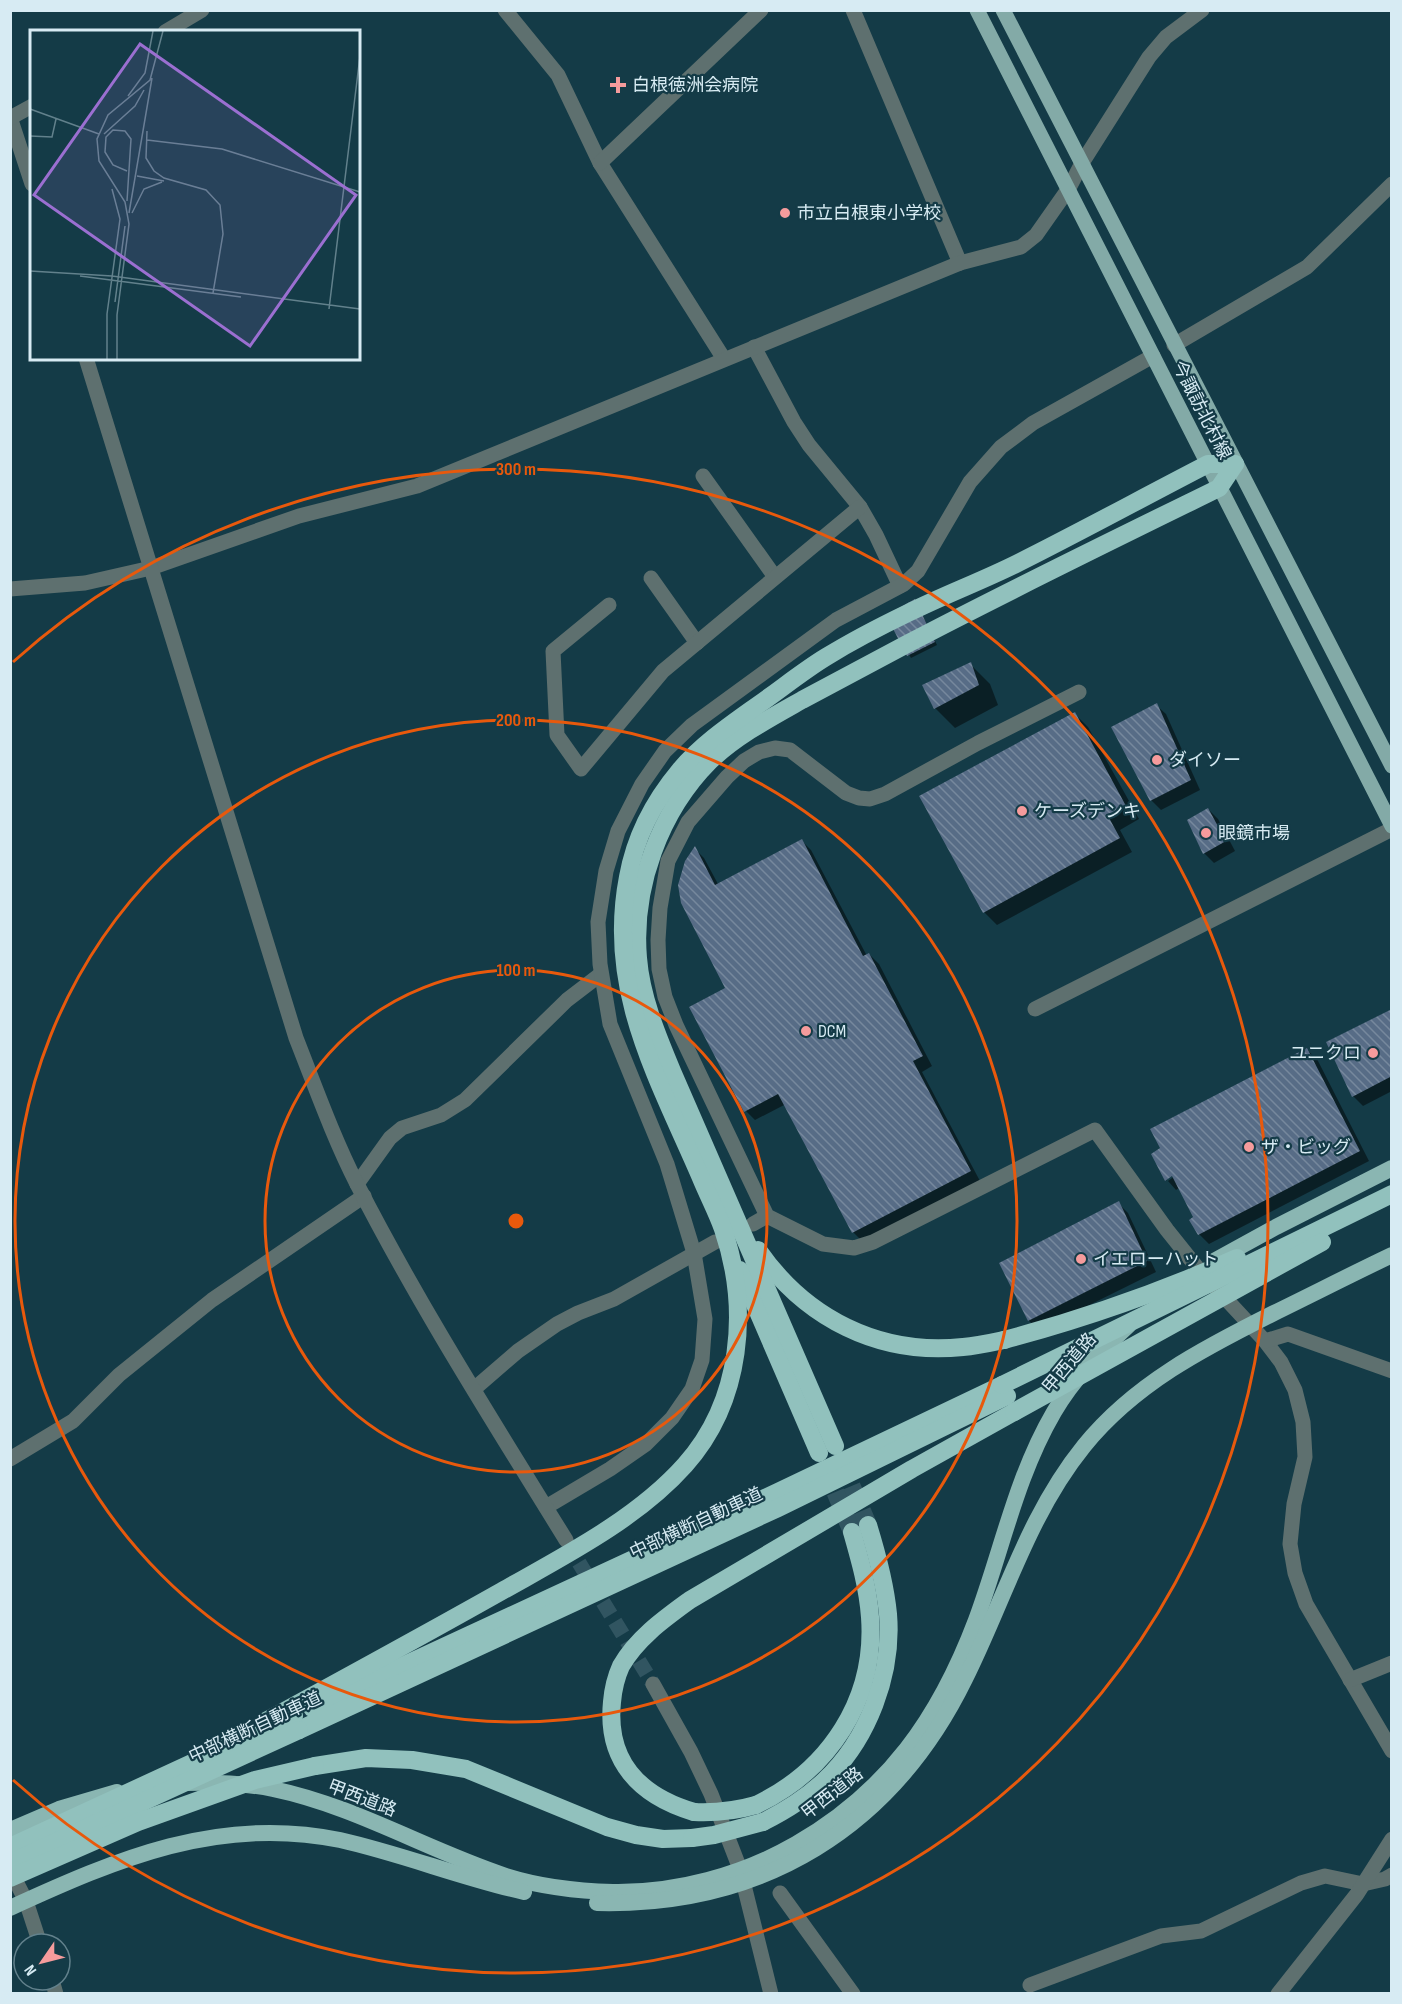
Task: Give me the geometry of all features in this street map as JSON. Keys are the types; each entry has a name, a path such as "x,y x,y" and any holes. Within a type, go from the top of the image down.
{"highway":[{"path":"827,1449 732,1229 642,1039 629,998 622,958 624,894 631,860 642,830 658,800 678,772 700,748 825,657 905,614 1015,565 1208,464 1235,464"},
{"path":"294,1718 557,1560 641,1505 684,1467 718,1418 729,1390 738,1330 738,1295 733,1266 732,1229 657,1035 644,993 638,958 637,925 648,866 658,837 685,792 711,760 765,721 1015,588 1219,488 1235,464"},
{"name":"甲西道路","path":"18,1905 122,1861 166,1846 207,1837 266,1832 301,1834 374,1848 507,1888 545,1897 583,1902 662,1901 705,1893 742,1876 820,1830 854,1805 881,1780 911,1745 936,1707 955,1671 976,1620 1027,1467 1040,1438 1056,1408 1101,1353 1172,1288 1199,1270 1276,1227 1392,1168"},
{"path":"732,1229 791,1290 821,1314 853,1332 888,1343 962,1348 1056,1326 1215,1268 1307,1227 1392,1184"},
{"name":"中部横断自動車道","path":"1008,1398 1392,1194"},
{"name":"中部横断自動車道","path":"10,1848 294,1718 768,1513 1008,1398 1392,1207"},
{"name":"甲西道路","path":"10,1830 59,1809 97,1797 158,1785 211,1782 272,1789 307,1798 348,1812 472,1864 509,1877 547,1886 583,1891 618,1892 660,1889 742,1876 787,1864 828,1840 862,1815 892,1788 922,1753 947,1714 966,1677 1040,1511 1084,1446 1110,1418 1141,1390 1177,1365 1250,1325 1392,1255"},
{"path":"10,1878 138,1822 255,1780 315,1766 366,1758 412,1760 466,1769 607,1827 636,1835 663,1839 692,1838 714,1835 763,1822 804,1797 840,1764 855,1743 877,1696 884,1671 888,1617 885,1586 860,1528 870,1618 867,1668 861,1690 846,1723 826,1753 791,1785 756,1805 714,1813 694,1812 654,1796 638,1781 624,1762 614,1741 611,1716 614,1690 621,1668 637,1644 661,1621 690,1600 912,1469 1008,1398"},
{"name":"中部横断自動車道","path":"10,1863 294,1718"}],"main road":[{"name":"今諏訪北村線","path":"977,10 1392,828"},
{"name":"今諏訪北村線","path":"1003,10 1392,766"}],"street":[{"path":"168,30 202,10"},
{"path":"505,10 558,75 600,163 724,359"},
{"path":"600,163 761,10"},
{"path":"853,10 960,263"},
{"path":"10,589 86,583 151,568 299,516 417,486 960,263 1021,247 1036,235 1069,188 1082,163 1149,57 1166,37 1202,10"},
{"path":"30,107 11,118 30,178"},
{"path":"1174,345 1307,267 1392,184"},
{"path":"754,347 794,422 809,445 860,507 900,586"},
{"path":"546,1508 646,1444 672,1418 692,1389 702,1360 705,1319 694,1253 667,1164 610,1024 602,974 598,922 606,871 618,831 642,784 665,751 692,725 836,620 900,586 918,572 970,482 1001,447 1033,423 1153,356"},
{"path":"87,360 296,1038 324,1107 360,1190 410,1284 566,1540"},
{"path":"703,476 775,577"},
{"path":"609,606 553,651 557,735 581,769 663,671 860,507"},
{"path":"651,578 697,643"},
{"path":"1079,692 978,743 885,794 870,799 846,793 790,750 775,748 759,752 744,761 688,822 668,861 658,940 659,969 665,997 675,1025 767,1216 823,1245 854,1248 873,1242 1095,1130 1167,1230 1199,1270 1265,1341 1281,1362 1295,1390 1303,1422 1305,1457 1294,1504 1290,1544 1294,1573 1306,1604 1392,1751"},
{"path":"1035,1009 1392,828"},
{"path":"10,1459 73,1421 118,1375 212,1300 360,1190 390,1138 402,1128 441,1115 465,1100 567,1000 602,974"},
{"path":"474,1389 518,1352 557,1324 614,1299 732,1229 767,1216"},
{"path":"1265,1341 1288,1334 1392,1371"},
{"path":"1350,1680 1392,1663"},
{"path":"652,1684 696,1762 711,1794 742,1876 771,1994"},
{"path":"1278,1994 1363,1884 1392,1839"},
{"path":"10,1870 18,1905 33,1932"},
{"path":"1030,1985 1161,1936 1201,1932 1301,1883 1325,1876 1363,1884 1392,1875"},
{"path":"780,1893 854,1994"}],"building":[{"path":"915,599 935,642 907,656 886,615"},
{"path":"971,662 979,685 934,709 922,685"},
{"path":"1157,703 1191,780 1150,801 1111,727"},
{"name":"ケーズデンキ","path":"1075,712 1126,806 1108,816 1120,838 983,913 919,796"},
{"path":"1208,808 1226,841 1203,854 1187,820"},
{"name":"DCM","path":"802,839 863,956 869,953 923,1056 913,1061 971,1171 852,1233 778,1094 744,1112 689,1007 725,988 681,903 678,885 685,861 695,846 715,885"},
{"path":"1392,1009 1392,1076 1352,1097 1326,1042"},
{"path":"1307,1048 1360,1151 1198,1235 1189,1220 1193,1217 1172,1176 1165,1181 1151,1154 1160,1148 1150,1129"},
{"path":"1119,1201 1147,1261 1028,1321 999,1263"}],"tunnel":[{"path":"841,1461 868,1525"},
{"path":"825,1467 852,1532"},
{"path":"567,1543 653,1684"}],"place":[{"name":"白根徳洲会病院","path":"618,85"},
{"name":"市立白根東小学校","path":"785,213"},
{"name":"ダイソー","path":"1157,760"},
{"name":"ケーズデンキ","path":"1022,811"},
{"name":"眼鏡市場","path":"1206,833"},
{"name":"DCM","path":"806,1031"},
{"name":"ユニクロ","path":"1373,1053"},
{"name":"ザ・ビッグ","path":"1249,1147"},
{"name":"イエローハット","path":"1081,1259"}]}
